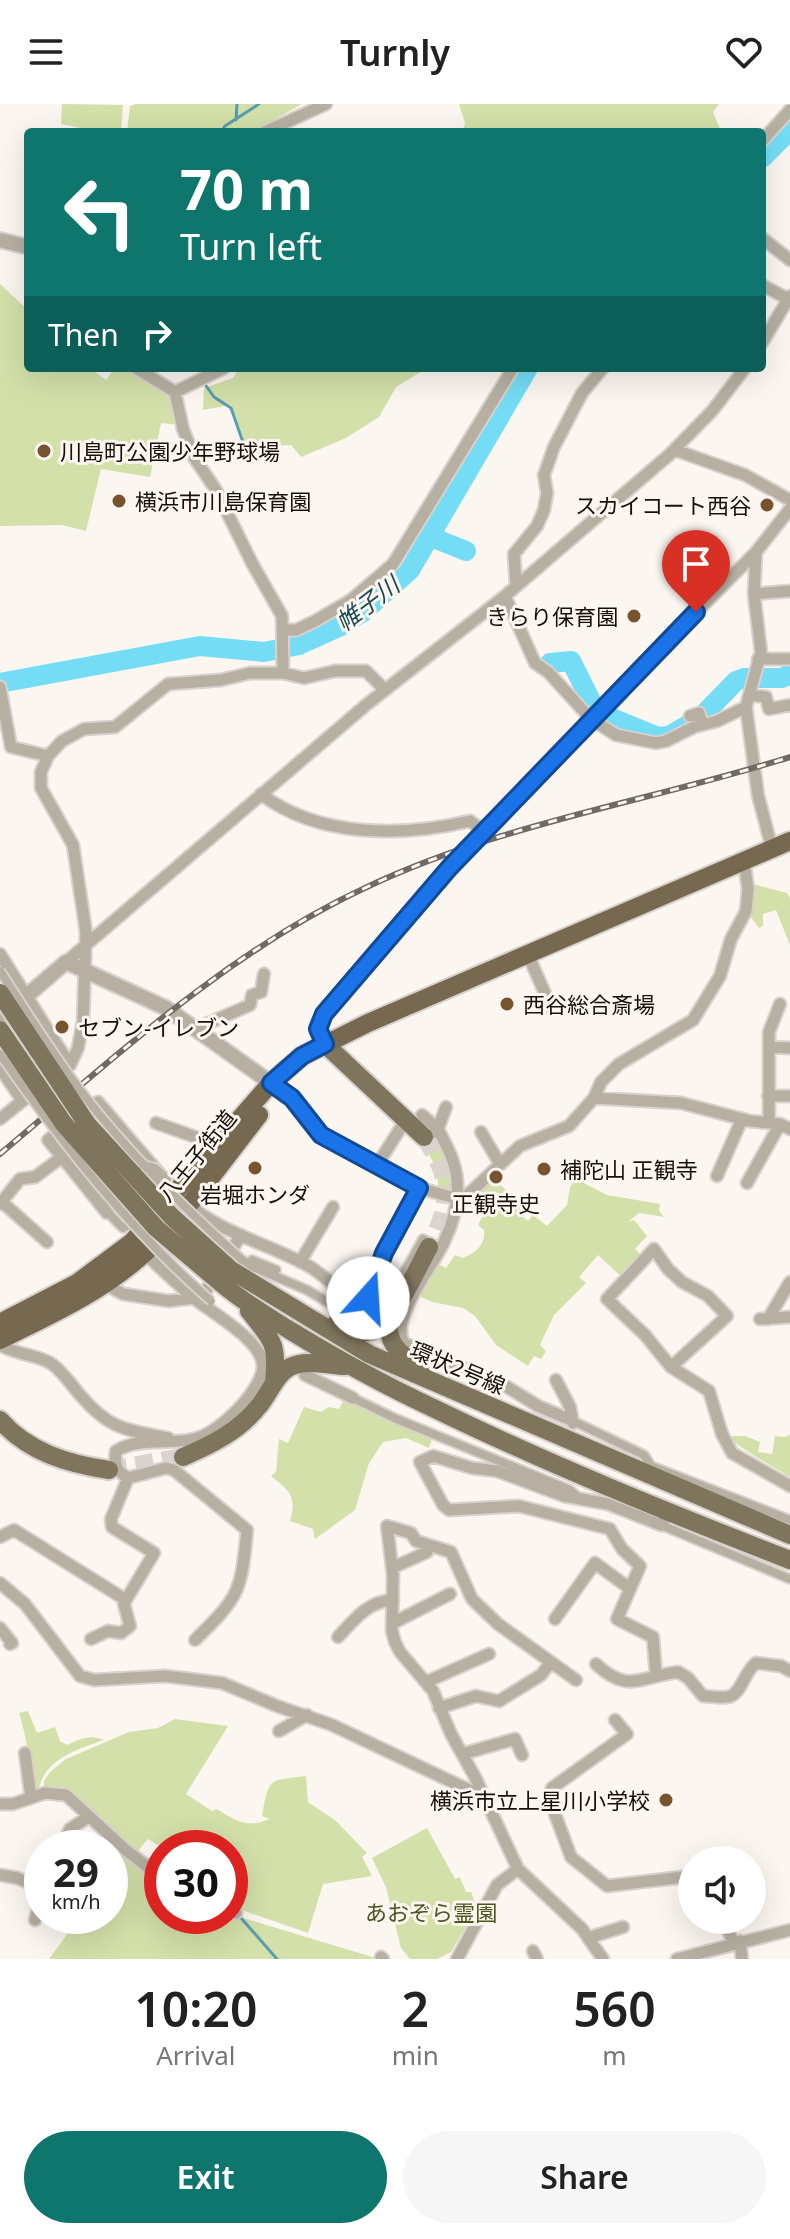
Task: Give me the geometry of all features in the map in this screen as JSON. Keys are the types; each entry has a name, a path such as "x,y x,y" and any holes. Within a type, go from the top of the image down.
{"highway":[{"name":"八王子街道","path":"0,1323 77,1283 132,1242 302,1056 790,841"},
{"name":"八王子街道","path":"0,1343 80,1300 145,1253 176,1195 218,1145 275,1086"}],"main road":[{"name":"環状2号線","path":"0,993 87,1124 172,1217 231,1271 239,1299 348,1366 665,1519 790,1560"},
{"name":"環状2号線","path":"0,1030 64,1124 156,1228 369,1354 790,1535"},
{"path":"328,1047 427,1137"},
{"path":"314,1321 368,1332 435,1248"},
{"path":"239,1299 274,1345 274,1383"},
{"path":"382,1318 393,1348 412,1361 425,1379"},
{"path":"179,1448 211,1445 236,1429 260,1405 289,1367 304,1363 348,1366"},
{"path":"0,1420 34,1448 72,1465 109,1470"}],"street":[{"path":"274,128 326,104"},
{"path":"766,137 790,110"},
{"path":"0,240 24,246"},
{"path":"766,241 790,260"},
{"path":"766,287 789,298 766,336"},
{"path":"142,372 175,392 183,429 195,459 216,490 282,616 283,670"},
{"path":"175,392 216,372"},
{"path":"283,632 296,630 351,600 393,564 511,372"},
{"path":"516,585 514,554 537,526 544,510 547,462 576,402 600,372"},
{"path":"0,1019 384,689 505,596 675,450 713,410 742,372"},
{"path":"675,450 745,475 790,500"},
{"path":"328,1047 318,1029 324,1014 413,907 604,705 756,552 790,509"},
{"path":"756,552 754,594 760,637 748,701 758,795 772,849"},
{"path":"754,594 790,591"},
{"path":"505,596 535,663 548,672 591,719 616,735 656,743 666,741 698,719 717,721 748,701 766,697 769,709 790,705"},
{"path":"758,659 790,659"},
{"path":"0,1119 70,1065 78,1048 83,1022 86,932 73,845 41,788 41,772 48,756 62,741 84,729 115,727 168,684 221,680 283,670 304,678 335,671 366,671 384,689"},
{"path":"1,692 6,747 48,756"},
{"path":"261,794 297,815 346,827 403,832 470,821 484,831"},
{"path":"66,962 160,1005 292,1098 321,1135 419,1188 462,1200 520,1146 569,1126 594,1098 601,1082 619,1064 693,1020 720,976 731,939 746,911 748,889 744,861"},
{"path":"0,954 70,1065"},
{"path":"528,955 552,1009"},
{"path":"0,971 84,1096 176,1195 202,1216 320,1273 350,1309 365,1321 382,1318"},
{"path":"195,1029 250,1005 252,995 261,992 264,974"},
{"path":"780,1004 769,1032 768,1096 780,1125"},
{"path":"769,1047 790,1048"},
{"path":"0,1054 91,1177 211,1301"},
{"path":"0,1068 22,1100"},
{"path":"768,1096 790,1096"},
{"path":"594,1098 681,1103 780,1125"},
{"path":"127,1234 48,1140 98,1102 176,1195 231,1271 253,1267 350,1309"},
{"path":"427,1137 446,1107"},
{"path":"422,1115 427,1137 454,1163 457,1199 455,1212 400,1322 400,1336 404,1343 504,1385 538,1406 644,1455 651,1466 790,1520"},
{"path":"717,1176 742,1119"},
{"path":"156,1123 218,1145"},
{"path":"747,1183 780,1125"},
{"path":"377,1165 400,1129"},
{"path":"481,1132 500,1164"},
{"path":"97,1199 139,1152"},
{"path":"47,1242 1,1203 20,1179 35,1177 62,1157"},
{"path":"133,1223 123,1228 105,1206 108,1194 129,1186 135,1167 139,1164 155,1168 167,1179 176,1195"},
{"path":"350,1309 353,1301 368,1298 384,1253 419,1188"},
{"path":"300,1262 333,1207"},
{"path":"104,1284 123,1294 169,1301 202,1297 241,1235"},
{"path":"671,1367 727,1316 708,1296 682,1282 654,1249 607,1299 645,1335 671,1367 709,1391 722,1434 732,1453 790,1486"},
{"path":"145,1253 192,1297 240,1332 262,1354 263,1365 258,1381 244,1403 208,1433 179,1448 126,1445 116,1451 114,1463 118,1472 128,1478 166,1468 174,1470 247,1530 243,1575 237,1593 224,1612 195,1640"},
{"path":"252,1260 287,1275 285,1279"},
{"path":"790,1282 764,1319 790,1317"},
{"path":"362,1301 382,1318"},
{"path":"0,1343 8,1350 43,1359 55,1366 107,1422 179,1448"},
{"path":"305,1375 394,1418 570,1490 578,1497"},
{"path":"556,1380 570,1407 573,1421 571,1441"},
{"path":"656,1675 653,1637 617,1619 640,1566 622,1549 610,1529 519,1506 449,1510 420,1462 433,1456 439,1457 472,1468 497,1471 564,1496 665,1519 790,1579"},
{"path":"91,1639 108,1631 121,1633 130,1626 124,1604 154,1553 112,1527 111,1519 128,1478"},
{"path":"572,1673 551,1662 498,1624 472,1599 451,1552 416,1541 411,1533 387,1526 395,1642 433,1691 518,1869 588,1938 603,1959"},
{"path":"0,1537 14,1530 126,1600"},
{"path":"392,1568 427,1552"},
{"path":"555,1619 595,1563 629,1588"},
{"path":"0,1583 25,1604 80,1676 94,1680 179,1672 222,1683 307,1715 485,1798"},
{"path":"393,1623 450,1594"},
{"path":"338,1637 364,1609 393,1600"},
{"path":"0,1628 10,1644"},
{"path":"426,1682 489,1654"},
{"path":"439,1708 476,1696 499,1701 541,1675 551,1662"},
{"path":"596,1664 614,1679 625,1683 678,1672 688,1678 703,1696 735,1694 748,1668 756,1663 767,1663 790,1671"},
{"path":"279,1731 307,1715"},
{"path":"615,1720 627,1734 552,1788 549,1798 571,1857 607,1886 678,1878"},
{"path":"462,1754 515,1739 522,1755"},
{"path":"25,1753 37,1794"},
{"path":"0,1804 13,1804 37,1794 66,1795 144,1863"},
{"path":"70,1830 88,1817"},
{"path":"457,1959 497,1885 518,1869"},
{"path":"0,1875 24,1882"},
{"path":"588,1938 623,1927"},
{"path":"677,1959 790,1930"},
{"path":"732,1934 742,1959"}],"green space":[{"path":"62,104 123,105 121,128 80,128 61,124"},
{"path":"302,104 260,128 127,128 130,106"},
{"path":"459,104 719,104 713,112 719,128 463,128 465,123"},
{"path":"0,284 24,306 24,372 95,372 106,380 112,372 136,372 173,395 179,425 161,423 150,477 101,469 86,531 62,525 0,526"},
{"path":"237,372 420,372 396,387 379,417 346,438 301,457 291,445 272,446 253,464 231,405 203,410 204,388 233,378"},
{"path":"752,884 787,893 790,898 790,945 776,910 763,914 763,926 759,928 748,913"},
{"path":"436,1136 447,1154 454,1191 451,1194 439,1191 436,1168 424,1145"},
{"path":"576,1179 607,1195 660,1204 659,1211 664,1217 639,1213 628,1222 634,1220 647,1236 635,1249 641,1255 623,1278 598,1255 579,1277 586,1283 554,1315 540,1345 546,1351 541,1359 534,1356 528,1366 496,1345 475,1316 463,1308 419,1296 438,1264 446,1268 455,1255 463,1258 482,1244 484,1230 478,1225 484,1213 478,1204 470,1201 489,1181 493,1184 496,1181 516,1199 514,1202 523,1211 520,1215 528,1221 533,1215 547,1226 567,1205 570,1187"},
{"path":"345,1397 432,1439 429,1448 406,1438 383,1442 369,1463 355,1510 315,1539 313,1529 290,1521 293,1506 290,1495 271,1476 276,1472 279,1439 288,1443 304,1407 321,1412 329,1407 339,1409"},
{"path":"790,1434 790,1477 728,1436 745,1436 760,1442 758,1452 772,1454 775,1436 786,1437"},
{"path":"28,1711 37,1733 55,1727 60,1741 67,1745 90,1737 104,1740 72,1752 54,1764 41,1781 38,1793 33,1794 19,1713"},
{"path":"175,1719 228,1726 186,1794 212,1811 217,1809 236,1820 255,1823 270,1819 262,1816 266,1794 272,1783 306,1776 308,1802 336,1821 367,1853 362,1857 372,1876 323,1884 308,1933 248,1912 248,1830 144,1830 144,1844 136,1853 128,1846 128,1830 111,1830 71,1793 44,1790 44,1781 50,1772 66,1759 129,1732 158,1728"},
{"name":"あおぞら霊園","path":"427,1828 455,1879 460,1877 466,1892 471,1892 477,1908 451,1952 437,1959 410,1959 401,1948 386,1887 372,1858"},
{"path":"128,1853 144,1866 144,1934 248,1934 248,1919 379,1959 49,1959 67,1934 128,1934"}],"waterway":[{"path":"236,120 237,104"},
{"path":"224,128 259,104"},
{"path":"766,154 790,130"},
{"name":"帷子川","path":"0,683 200,646 264,652 299,645 339,627 363,612 410,570 526,372"},
{"path":"204,383 214,397 231,408 244,445"},
{"path":"431,537 466,551"},
{"path":"550,663 571,661 592,703"},
{"path":"607,716 658,737 669,736 700,718 736,681 744,678 782,678 790,674"},
{"path":"248,1926 277,1959"}],"tunnel":[{"path":"424,1137 440,1165 446,1191 442,1217 429,1247"},
{"path":"109,1470 183,1457"}],"railway":[{"path":"0,1154 130,1044 221,974 316,913 367,887 418,865 522,830 790,757"}],"place":[{"name":"川島町公園少年野球場","path":"44,451"},
{"name":"横浜市川島保育園","path":"119,501"},
{"name":"スカイコート西谷","path":"767,505"},
{"name":"きらり保育園","path":"634,616"},
{"name":"西谷総合斎場","path":"507,1004"},
{"name":"セブン-イレブン","path":"62,1027"},
{"name":"岩堀ホンダ","path":"255,1168"},
{"name":"補陀山 正観寺","path":"544,1169"},
{"name":"正観寺史","path":"496,1177"},
{"name":"横浜市立上星川小学校","path":"666,1800"}],"route":[{"path":"368,1298 384,1253 419,1188 321,1135 292,1098 271,1083 302,1056 325,1044 318,1029 324,1014 413,907 696,612"}]}
